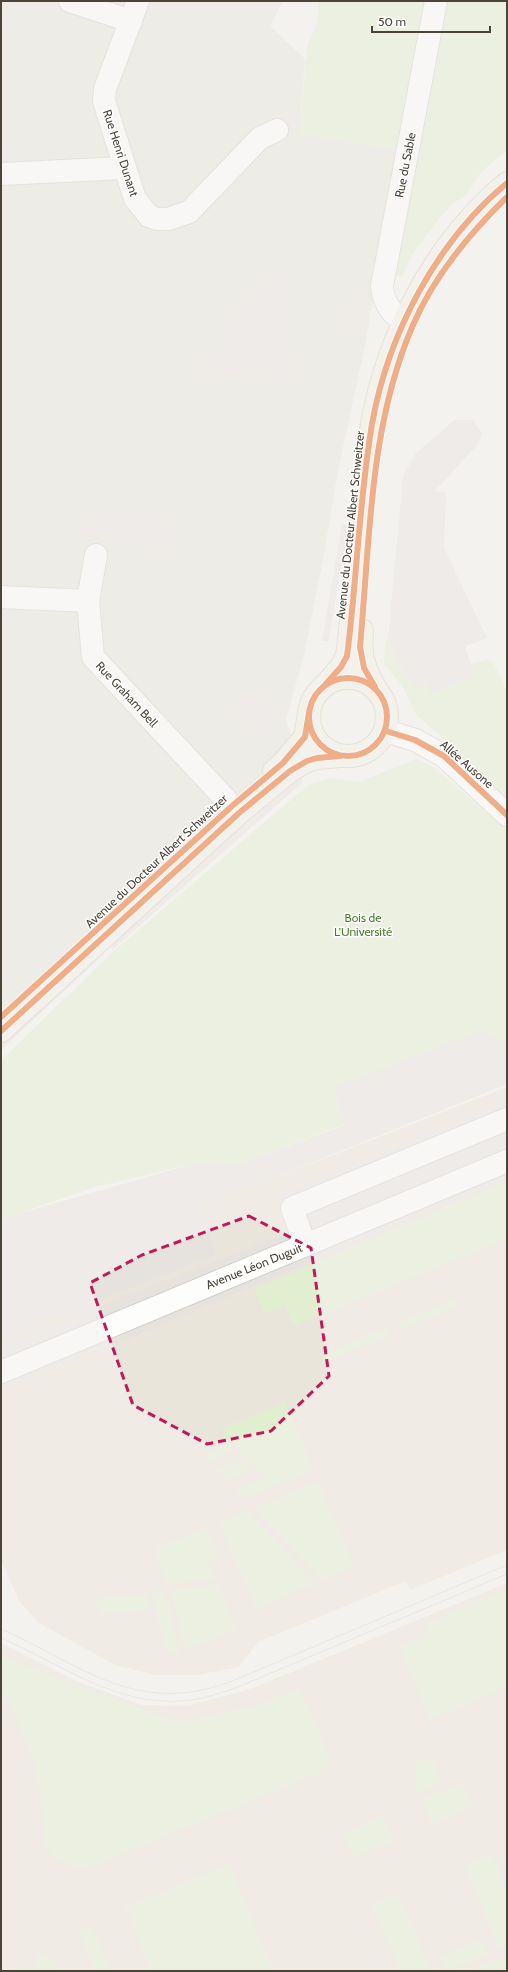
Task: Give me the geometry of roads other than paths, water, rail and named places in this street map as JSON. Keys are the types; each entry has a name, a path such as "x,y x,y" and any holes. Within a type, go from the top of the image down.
{"main road":[{"name":"Avenue du Docteur Albert Schweitzer","path":"324,686 341,666 347,656 372,424 384,375 405,321 431,272 447,249 482,207 507,183"},
{"name":"Avenue du Docteur Albert Schweitzer","path":"375,687 364,668 360,647 375,471 382,425 394,378 413,325 439,277 472,233 507,197"},
{"path":"350,678 363,680 375,687 387,708 388,719 386,731 372,748 362,754 340,756 329,752 316,740 309,724 311,702 324,686 336,679 350,678"},
{"name":"Avenue du Docteur Albert Schweitzer","path":"1,1017 232,806 283,763 296,749 304,737 309,713"},
{"name":"Avenue du Docteur Albert Schweitzer","path":"1,1031 239,813 290,771 307,761 316,758 340,756"}],"street":[{"path":"70,1 135,11"},
{"name":"Rue du Sable","path":"405,321 397,318 385,301 382,286 436,1"},
{"name":"Rue Henri Dunant","path":"135,11 105,89 104,101 124,168 135,198 141,208 149,216 157,219 168,220 189,212 260,138 277,130"},
{"path":"1,174 124,168"},
{"name":"Rue Graham Bell","path":"96,555 88,601 93,657 232,806"},
{"path":"1,596 88,601"},
{"name":"Allée Ausone","path":"386,731 415,740 444,756 507,815"},
{"path":"305,1245 292,1208 507,1119"},
{"name":"Avenue Léon Duguit","path":"1,1372 507,1161"}],"tram line":[{"path":"1,1629 88,1673 110,1682 133,1689 157,1693 182,1693 206,1689 230,1682 507,1565"},
{"path":"1,1638 88,1681 111,1690 134,1697 158,1701 183,1701 233,1689 507,1574"}],"park label":[{"name":"Bois de L'Université","path":"363,924"}]}
